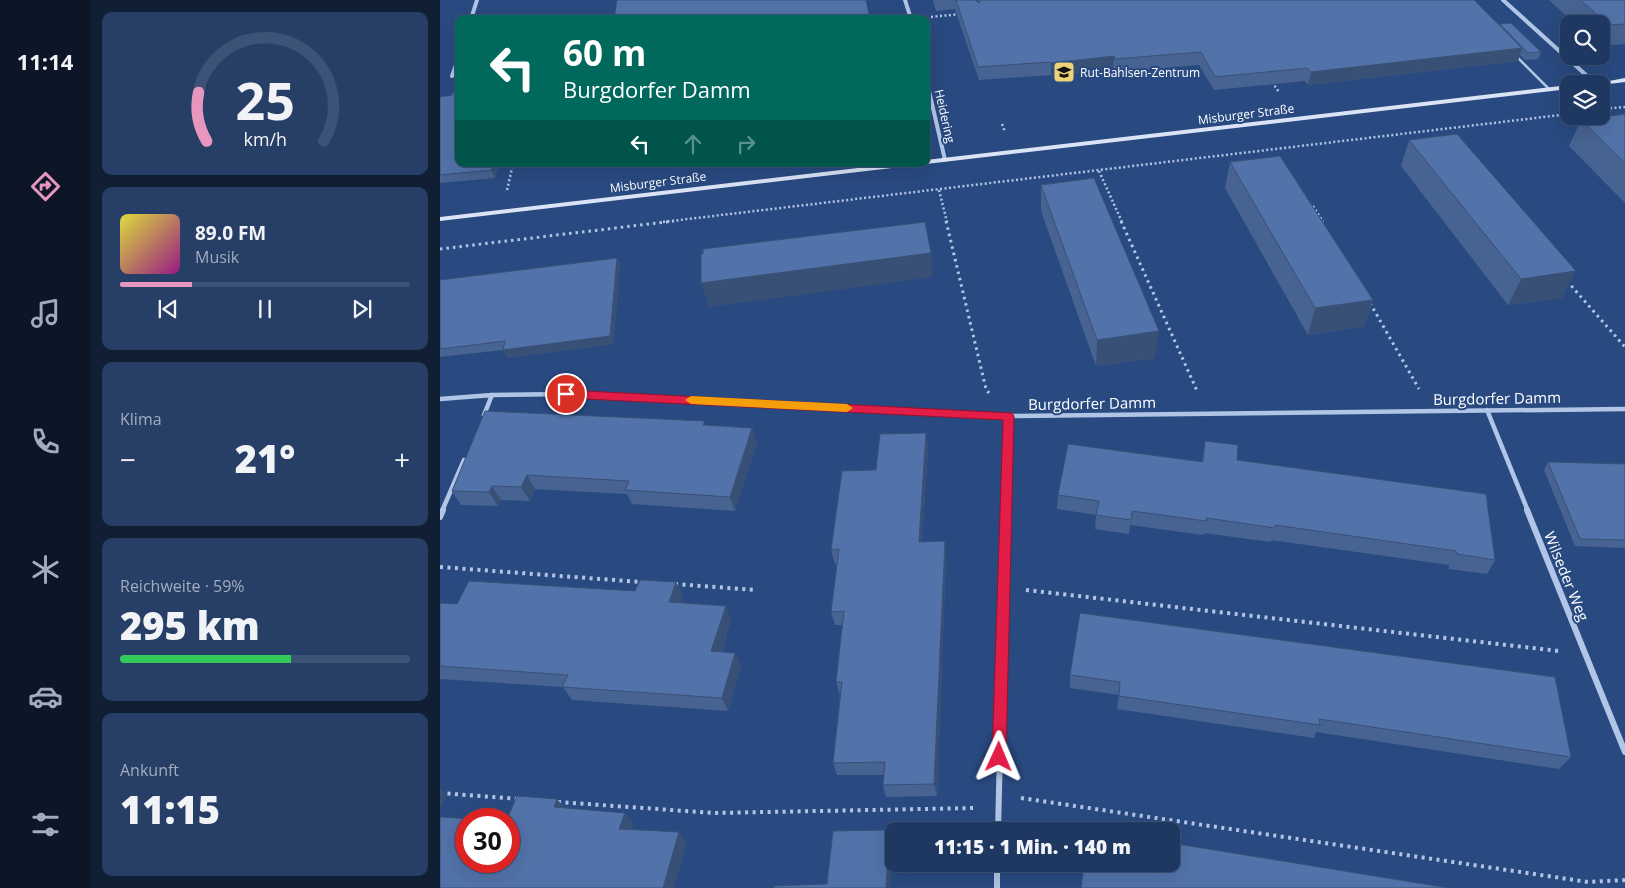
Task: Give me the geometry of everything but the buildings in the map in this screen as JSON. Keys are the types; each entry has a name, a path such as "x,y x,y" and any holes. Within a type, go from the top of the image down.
{"street":[{"path":"472,15 477,0"},
{"path":"905,0 909,15"},
{"path":"1503,0 1586,75"},
{"path":"452,76 455,68"},
{"path":"1610,82 1625,80"},
{"name":"Misburger Straße","path":"930,162 1560,88"},
{"name":"Heidering","path":"930,95 945,160"},
{"name":"Misburger Straße","path":"440,219 883,167"},
{"name":"Burgdorfer Damm","path":"440,398 566,394 1008,416 1625,409"},
{"path":"481,421 492,395"},
{"name":"Wilseder Weg","path":"1487,410 1625,752"},
{"path":"998,822 1008,416"},
{"path":"440,517 466,456"},
{"path":"997,872 997,888"}],"lane":[{"path":"1512,52 1550,90"}],"path":[{"path":"931,17 960,14"},
{"path":"1269,78 1279,92"},
{"path":"1610,108 1625,106"},
{"path":"440,250 1560,115"},
{"path":"1434,130 1441,138"},
{"path":"506,195 512,167"},
{"path":"1099,171 1208,414"},
{"path":"939,190 986,389 1008,416"},
{"path":"1307,198 1323,223"},
{"path":"1562,275 1625,347"},
{"path":"1368,300 1432,411"},
{"path":"440,567 646,582"},
{"path":"666,584 755,590"},
{"path":"1003,587 1586,654"},
{"path":"440,793 528,800"},
{"path":"998,794 1588,882 1625,880"},
{"path":"548,801 714,813 998,808"}],"slow traffic":[{"path":"691,400 847,408"}],"place":[{"name":"Rut-Bahlsen-Zentrum","path":"1064,72"}],"route":[{"path":"566,394 1008,416 999,757"}]}
